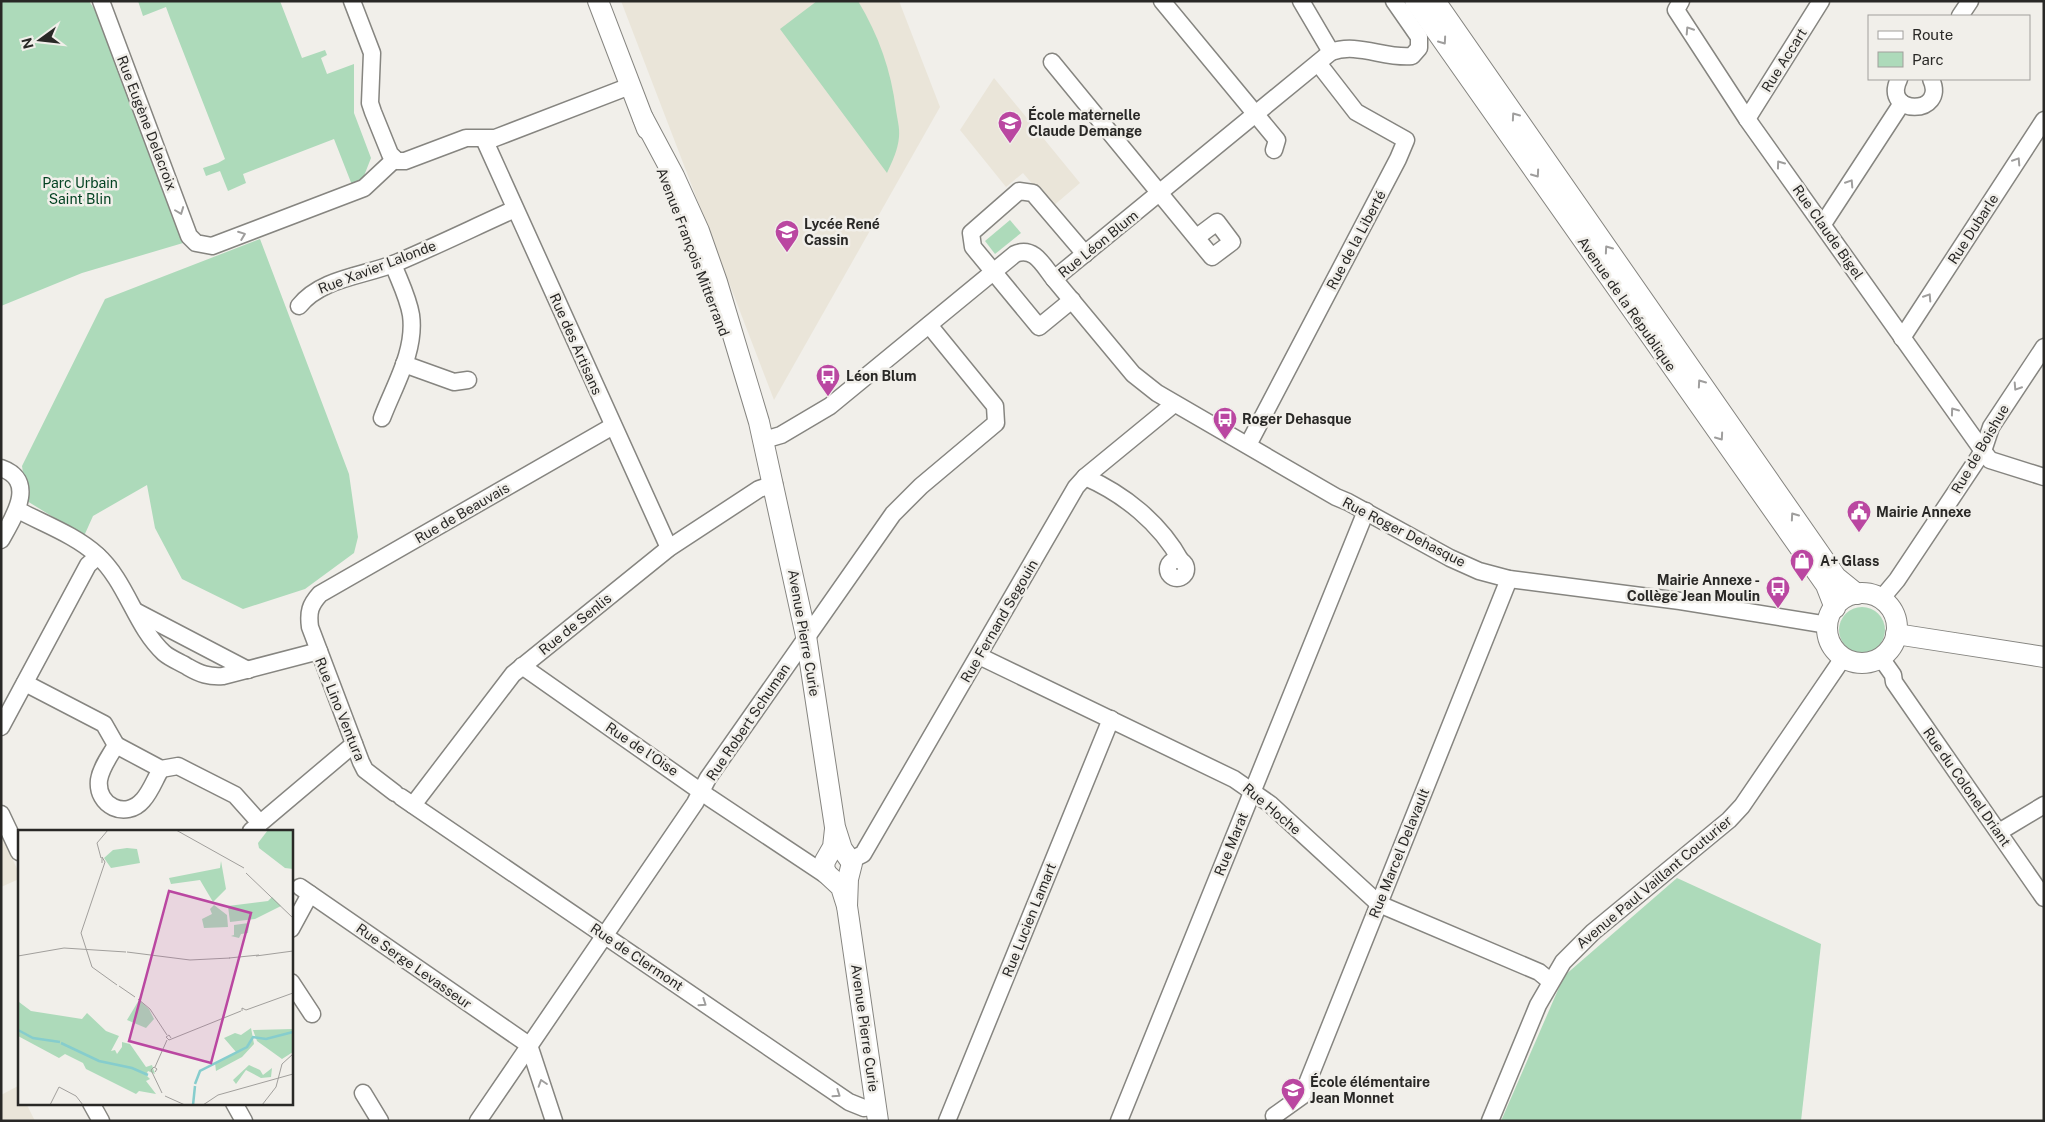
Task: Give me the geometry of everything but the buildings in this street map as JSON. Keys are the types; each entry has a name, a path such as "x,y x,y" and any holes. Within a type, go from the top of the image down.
{"main road":[{"name":"Avenue François Mitterrand","path":"598,1 706,287 747,385 764,440"},
{"name":"Avenue de la République","path":"1415,1 1826,585 1831,616"},
{"name":"Avenue de la République","path":"1435,1 1836,577 1857,594"},
{"name":"Avenue Pierre Curie","path":"764,440 806,636 835,827 835,865 847,906 877,1113"},
{"path":"1857,594 1874,596 1881,599 1896,618 1894,644 1881,658 1862,663 1844,658 1831,644 1831,616 1842,600 1857,594"},
{"path":"1896,634 2044,657"}],"street":[{"name":"Rue Eugène Delacroix","path":"101,1 189,236 196,243 212,246 364,188 395,159"},
{"path":"352,1 372,53 370,103 372,112 390,154 395,159 405,161 466,138 494,138 630,86"},
{"path":"1162,1 1277,140 1274,150"},
{"path":"1301,1 1331,52 1344,47 1401,57 1412,56 1419,48 1419,37 1394,1"},
{"name":"Rue Accart","path":"1747,119 1821,1"},
{"path":"1961,15 1970,1"},
{"name":"Rue Claude Bigel","path":"1678,6 1747,119 1983,451"},
{"name":"Rue Léon Blum","path":"764,440 781,435 830,406 1014,254 1026,251 1033,253 1054,279 1258,115 1331,52"},
{"path":"1052,62 1197,237"},
{"name":"Rue de la Liberté","path":"1248,445 1398,159 1406,140 1356,112 1318,63"},
{"path":"1899,80 1896,92 1902,103 1914,108 1926,104 1933,93 1931,80"},
{"path":"1823,224 1902,103"},
{"name":"Rue Dubarle","path":"1902,338 2044,120"},
{"name":"Rue des Artisans","path":"484,139 669,548"},
{"path":"1072,300 1039,327 973,247 971,234 974,228 1019,191 1033,192 1085,254"},
{"name":"Rue Xavier Lalonde","path":"299,306 308,294 335,282 393,264 515,209"},
{"path":"382,418 404,364 411,331 411,315 393,264"},
{"name":"Rue Roger Dehasque","path":"1054,279 1133,374 1174,404 1336,497 1366,511 1450,558 1479,571 1509,579 1680,602 1831,616"},
{"name":"Rue Robert Schuman","path":"478,1121 605,936 702,791 708,778 806,636 894,514 921,486 996,422 995,406 929,325"},
{"name":"Rue de Boishue","path":"1881,599 1918,550 1983,451 1991,427 2044,347"},
{"path":"404,364 454,382 468,380"},
{"name":"Rue Fernand Segouin","path":"835,865 863,854 1076,487 1085,477 1174,404"},
{"name":"Rue de Beauvais","path":"319,652 310,627 308,613 313,602 320,594 613,426"},
{"path":"1983,451 1990,460 2044,477"},
{"path":"1,468 14,475 20,488 21,498 18,510 1,540"},
{"path":"1085,477 1141,510 1175,550 1181,561"},
{"name":"Rue de Senlis","path":"403,798 522,666 669,548 759,489 774,484"},
{"name":"Rue Lino Ventura","path":"18,510 82,543 98,556 113,574 152,639 165,654 197,672 210,677 248,670 319,652 365,770 403,798"},
{"name":"Rue Marat","path":"1119,1121 1366,511"},
{"path":"1,727 88,565 98,556"},
{"name":"Rue Marcel Delavault","path":"1274,1116 1302,1096 1509,579"},
{"path":"136,612 248,670"},
{"name":"Rue Hoche","path":"978,656 1111,719 1253,790 1379,904 1539,972 1550,982"},
{"name":"Avenue Paul Vaillant Couturier","path":"1490,1121 1538,1004 1550,982 1574,948 1729,820 1742,806 1844,658"},
{"name":"Rue du Colonel Driant","path":"1881,658 1893,675 1894,682 2003,830 2044,882"},
{"name":"Rue de l'Oise","path":"522,666 702,791 835,865"},
{"path":"25,683 104,724 116,745 161,769 178,766 235,795 256,827 354,744"},
{"name":"Rue Lucien Lamart","path":"947,1121 1111,719"},
{"path":"116,745 105,765 99,782 104,801 111,807 118,810 126,809 142,801 161,769"},
{"name":"Rue de Clermont","path":"403,798 850,1102 877,1113"},
{"path":"2003,830 2044,805"},
{"path":"1,814 18,850"},
{"name":"Rue du Colonel Driant","path":"2003,830 2044,898"},
{"name":"Rue Serge Levasseur","path":"292,926 305,890 529,1045"},
{"path":"292,984 312,1014"},
{"path":"529,1045 554,1121"},
{"path":"363,1093 380,1121"},
{"path":"92,1104 101,1121"},
{"path":"235,1104 244,1121"}],"shaded area":[{"name":"Lycée René Cassin","path":"621,1 899,1 940,107 774,400"},
{"name":"École maternelle Claude Demange","path":"994,78 1080,183 1052,207 1023,173 1006,187 960,130"},
{"path":"1,834 18,871 18,879 1,887"},
{"path":"18,1086 18,1104 26,1104 35,1121 1,1121 1,1095"}],"green space":[{"name":"Parc Urbain Saint Blin","path":"1,1 89,1 99,16 183,243 82,273 1,306"},
{"path":"138,1 280,1 302,58 325,50 327,55 321,58 327,74 354,64 354,113 371,158 362,181 352,185 334,139 243,174 246,183 228,191 220,171 206,176 203,168 225,159 166,7 143,16"},
{"path":"817,1 858,1 878,40 891,81 899,130 897,147 887,173 780,29"},
{"path":"1010,220 1021,233 995,254 985,241"},
{"path":"260,239 349,474 358,537 354,553 305,589 243,609 182,579 155,528 147,485 93,516 84,536 27,501 22,466 105,299"},
{"path":"1867,607 1871,608 1881,617 1884,621 1884,639 1875,649 1867,653 1857,653 1849,649 1840,639 1839,625 1843,617 1853,608"},
{"path":"1677,878 1821,944 1801,1121 1501,1121 1564,976"}],"place":[{"name":"École maternelle Claude Demange","path":"1010,144"},
{"name":"Lycée René Cassin","path":"787,253"},
{"name":"Léon Blum","path":"828,397"},
{"name":"Roger Dehasque","path":"1225,440"},
{"name":"Mairie Annexe","path":"1859,533"},
{"name":"A+ Glass","path":"1802,582"},
{"name":"Mairie Annexe - Collège Jean Moulin","path":"1778,609"},
{"name":"École élémentaire Jean Monnet","path":"1293,1111"}]}
